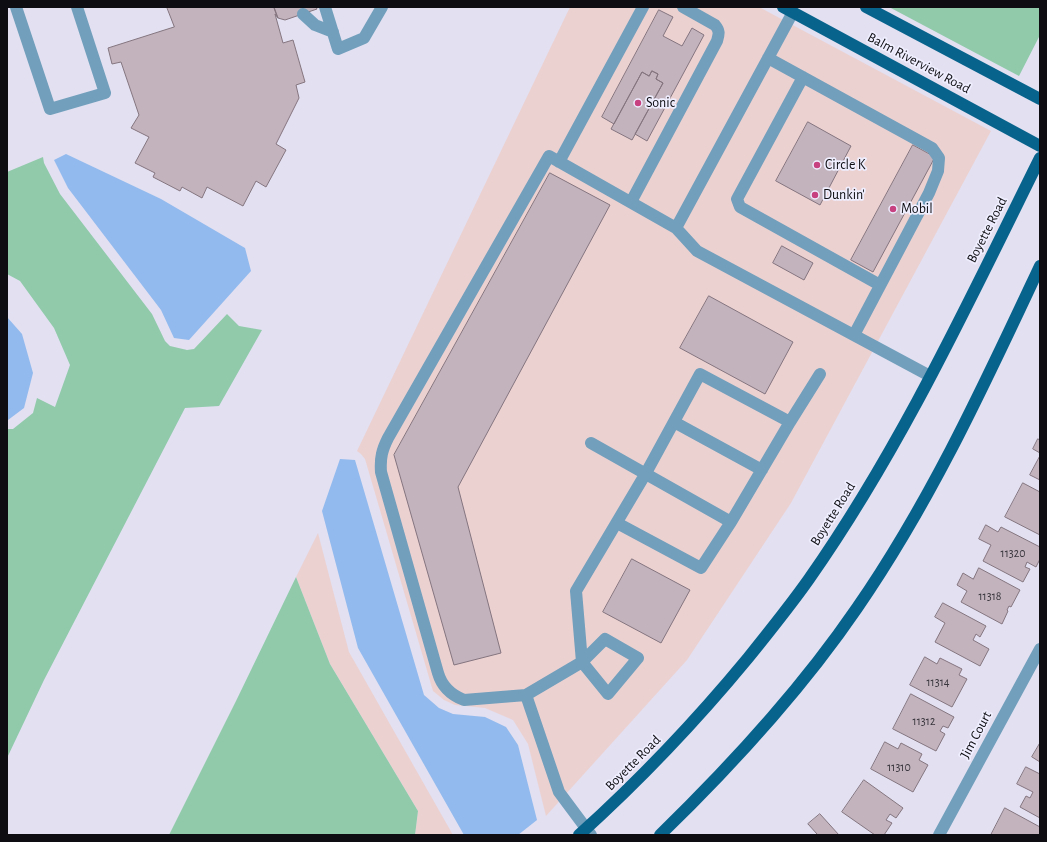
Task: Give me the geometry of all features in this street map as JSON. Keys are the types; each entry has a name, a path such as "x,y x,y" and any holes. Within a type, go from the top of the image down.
{"main road":[{"name":"Balm Riverview Road","path":"866,7 1040,99"},
{"name":"Balm Riverview Road","path":"788,10 1040,146"},
{"name":"Boyette Road","path":"585,833 670,748 717,696 808,580 848,520 882,463 930,376 1040,158"},
{"path":"660,835 700,796 755,736 807,675 857,608 902,538 942,467 980,394 1040,266"}],"street":[{"path":"16,7 50,109 105,92 77,7"},
{"path":"325,7 338,49 364,38 382,7"},
{"path":"558,162 643,7"},
{"path":"631,202 719,35 718,29 715,25 683,7"},
{"path":"676,228 768,58 788,10"},
{"path":"303,14 316,25 333,32"},
{"path":"768,58 932,148 939,158 938,171 929,193 854,335"},
{"path":"803,77 737,199 740,207 880,285"},
{"path":"790,422 700,374 646,473 576,591 582,662 608,694 638,658 605,639 582,662 526,695 464,700 450,692 442,683 382,472 380,461 382,449 548,156 676,228 697,251 930,376"},
{"path":"617,523 700,568 731,522 820,374"},
{"path":"674,422 762,470"},
{"path":"591,443 731,522"},
{"name":"Jim Court","path":"939,835 1040,649"},
{"path":"526,695 559,792 585,833"}],"shaded area":[{"path":"570,7 759,7 991,131 791,503 687,660 546,816 528,744 513,720 485,708 455,705 444,700 433,691 365,459 357,451"},
{"path":"318,533 349,652 453,835 415,835 418,811 330,664 296,577"}],"green space":[{"path":"889,7 1040,7 1040,35 1019,76"},
{"path":"43,157 44,163 60,194 152,314 165,341 170,346 187,350 194,349 227,314 239,326 262,330 219,406 185,408 44,680 7,758 7,429 13,429 33,413 37,398 55,407 70,365 54,328 20,281 7,274 7,172"},
{"path":"296,577 330,664 418,811 415,835 169,835 236,701"}],"water":[{"path":"66,154 161,199 245,248 251,271 189,340 174,338 161,310 68,188 54,160"},
{"path":"7,317 22,334 33,373 24,408 8,420"},
{"path":"340,459 355,460 424,695 439,708 453,714 485,717 506,727 518,745 537,820 518,835 464,835 358,648 322,511"}],"building":[{"path":"167,7 274,7 278,18 275,14 283,43 293,40 305,82 296,85 299,98 276,144 286,150 266,187 256,181 243,206 207,187 202,198 182,187 180,191 153,177 155,173 135,163 149,137 131,128 139,115 121,62 112,64 108,48 174,27"},
{"path":"274,7 316,7 317,9 285,20 278,18"},
{"path":"659,10 673,17 663,36 682,46 692,28 704,35 647,141 635,134 663,83 656,79 658,74 652,71 649,76 642,72 614,124 602,117"},
{"name":"Sonic","path":"652,71 658,74 656,79 663,83 632,140 611,129 642,72 649,76"},
{"path":"808,122 851,146 820,205 776,181"},
{"name":"Mobil","path":"913,145 935,157 873,272 851,260"},
{"path":"550,173 610,205 458,487 501,653 454,665 394,455"},
{"path":"782,246 813,263 804,280 773,263"},
{"path":"709,296 793,342 765,394 680,348"},
{"path":"1038,439 1040,440 1040,453 1033,449"},
{"path":"1040,456 1040,480 1030,475"},
{"path":"1023,483 1040,492 1040,535 1005,517"},
{"path":"986,525 998,532 1001,527 1040,547 1040,559 1036,567 1027,562 1025,567 1030,569 1023,582 983,561 991,545 979,539"},
{"path":"632,559 690,590 661,643 603,612"},
{"path":"979,568 1020,590 1011,607 1009,606 1002,624 961,602 967,591 957,585 963,573 973,579"},
{"path":"943,603 986,626 980,637 976,634 973,640 989,649 980,666 935,642 945,623 935,617"},
{"path":"925,657 937,664 940,658 962,669 959,675 967,679 952,707 910,685"},
{"path":"911,694 954,717 948,728 943,726 940,731 945,734 936,751 893,729"},
{"path":"885,742 898,749 901,743 922,754 919,760 928,765 913,792 871,769"},
{"path":"1040,743 1040,762 1032,757"},
{"path":"1026,767 1040,774 1040,818 1020,807 1026,796 1030,798 1033,792 1017,784"},
{"path":"864,780 903,808 896,818 890,814 886,820 892,823 884,835 875,835 842,812"},
{"path":"1005,808 1040,827 1040,835 991,835"},
{"path":"820,814 839,835 815,835 817,834 808,824"}],"place":[{"name":"Sonic","path":"638,103"},
{"name":"Circle K","path":"817,165"},
{"name":"Dunkin'","path":"815,195"},
{"name":"Mobil","path":"893,209"}]}
